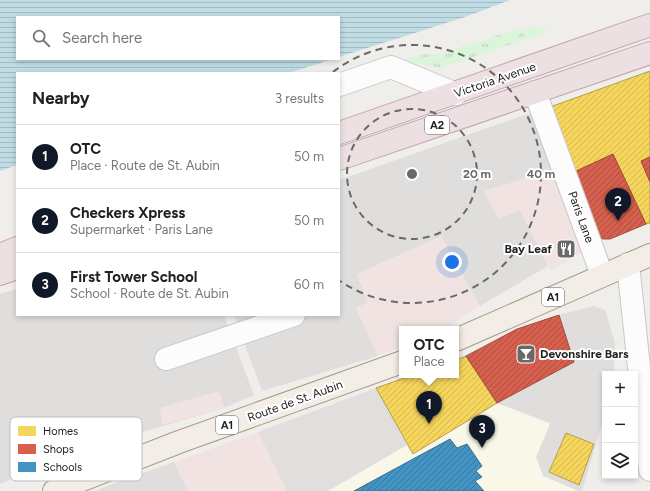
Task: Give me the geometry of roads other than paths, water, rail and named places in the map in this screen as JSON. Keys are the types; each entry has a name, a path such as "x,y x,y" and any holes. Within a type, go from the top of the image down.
{"highway":[{"name":"Victoria Avenue","path":"340,133 456,94 650,25"},
{"name":"Victoria Avenue","path":"340,159 650,53"},
{"path":"0,255 16,248"},
{"path":"0,274 16,268"}],"main road":[{"name":"A1","path":"459,339 650,255"},
{"name":"Route de St. Aubin","path":"142,457 399,363"},
{"name":"Route de St. Aubin","path":"54,491 80,481"}],"street":[{"path":"340,85 391,67 456,94"},
{"name":"Paris Lane","path":"535,92 602,275"},
{"path":"628,264 650,470"},
{"path":"166,359 291,316"}],"water":[{"path":"0,0 510,0 465,17 340,57 340,16 16,16 16,60 330,60 292,72 16,72 16,165 0,171"}],"place":[{"name":"Checkers Xpress","path":"618,221"},
{"name":"Bay Leaf","path":"566,249"},
{"name":"Devonshire Bars","path":"526,354"},
{"name":"OTC","path":"429,424"},
{"name":"First Tower School","path":"482,448"}]}
